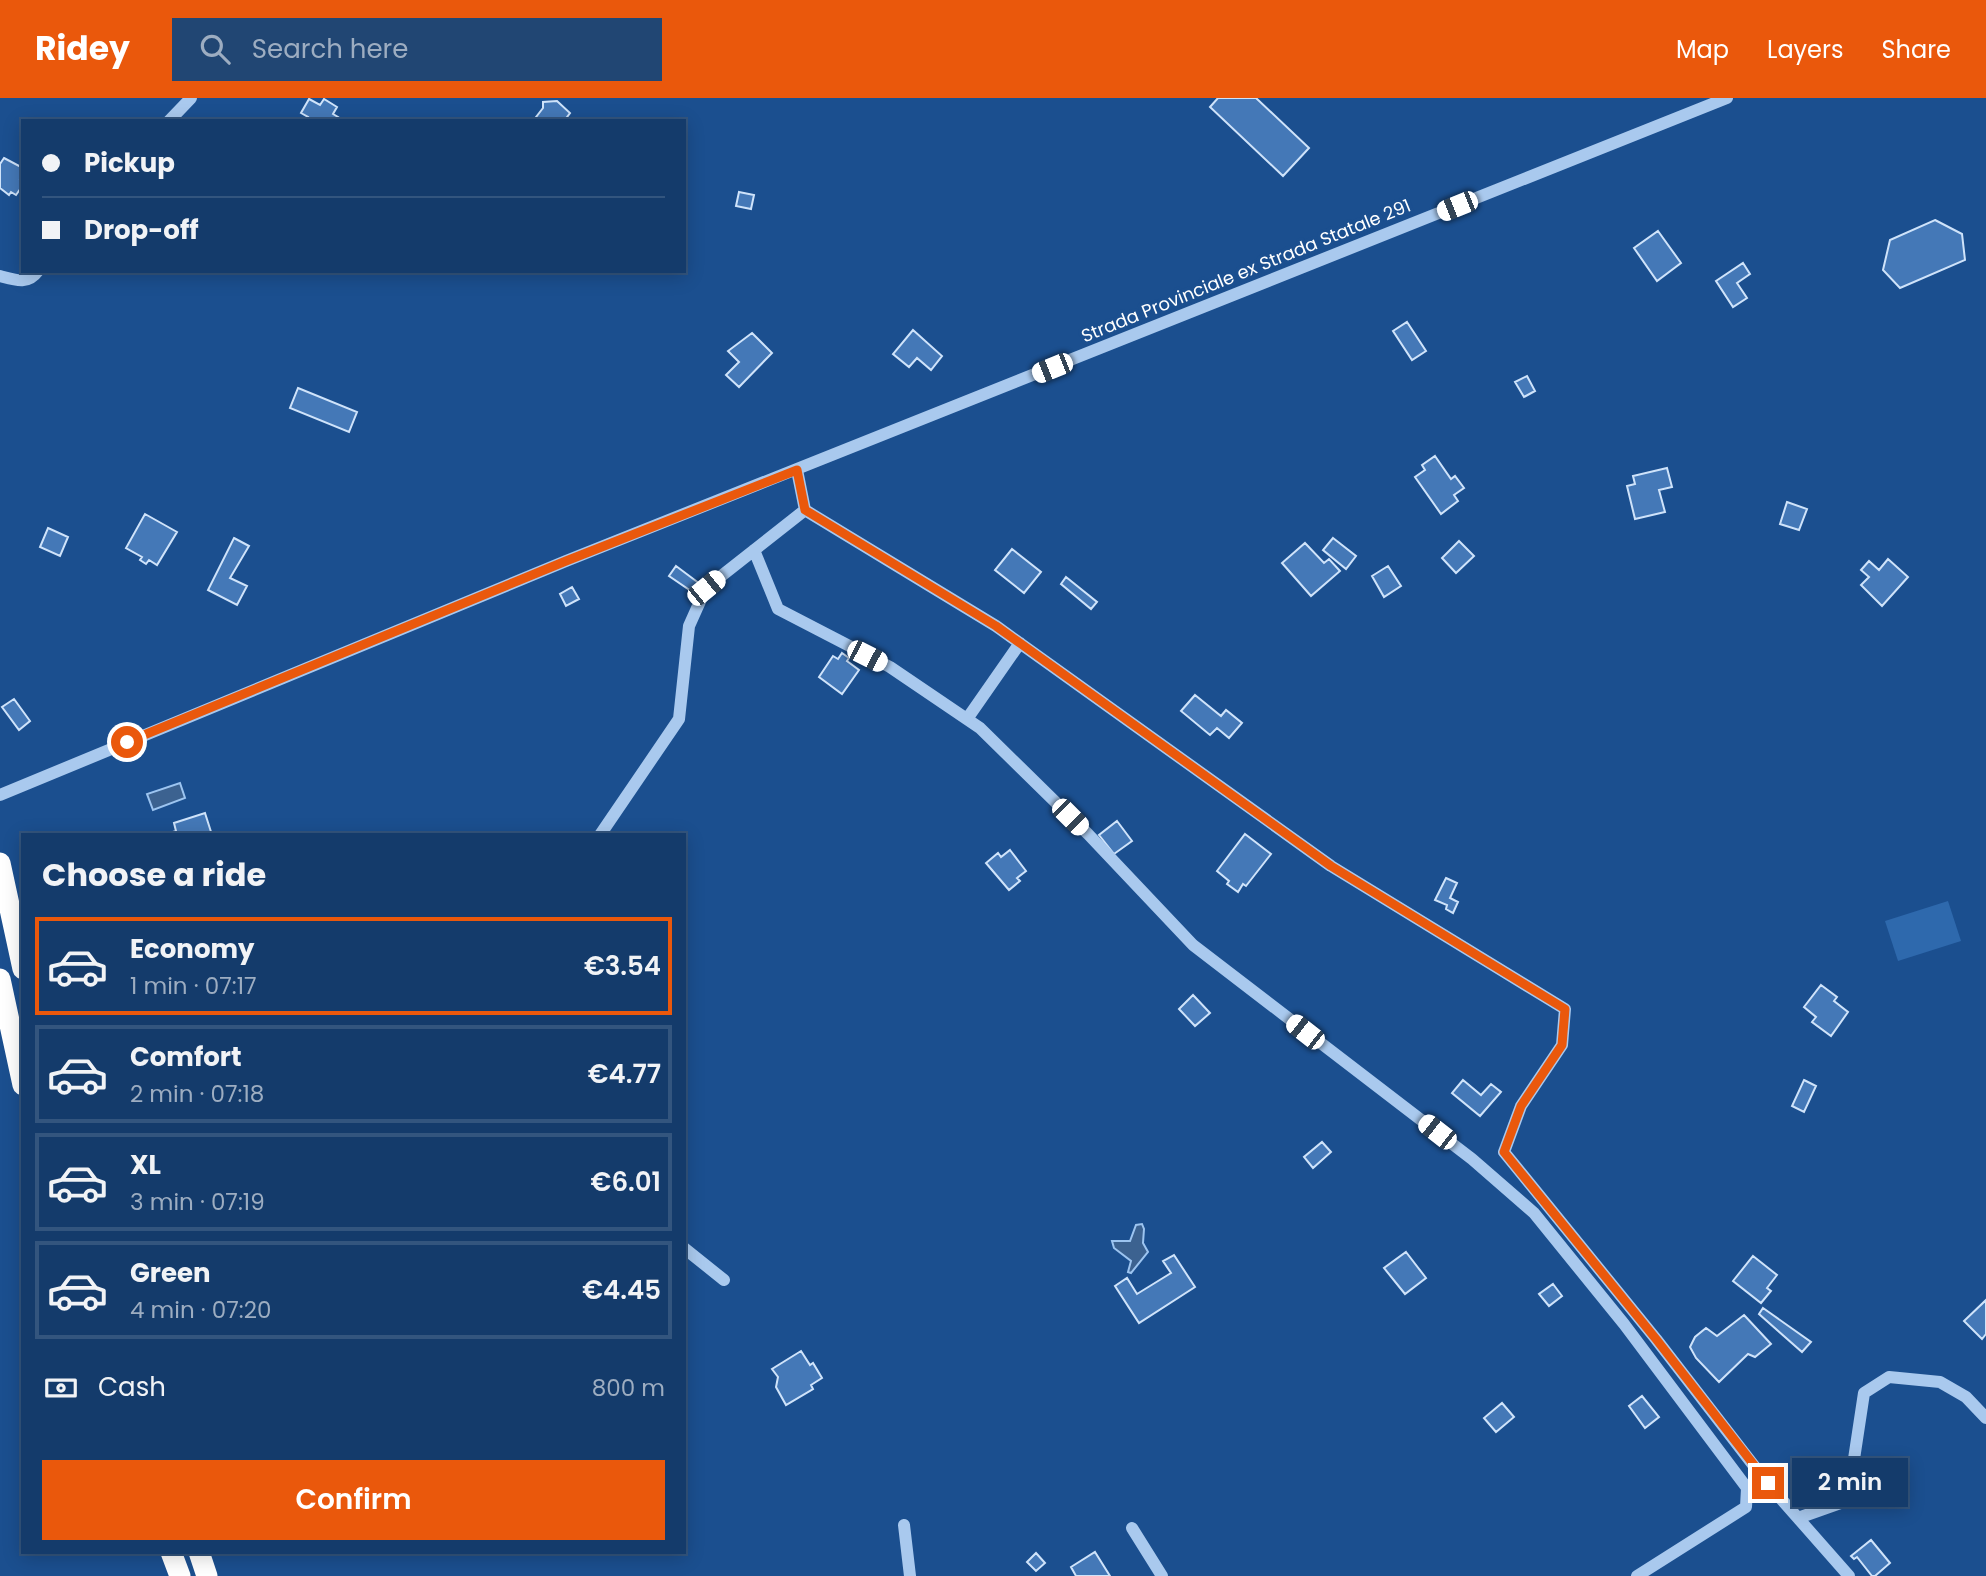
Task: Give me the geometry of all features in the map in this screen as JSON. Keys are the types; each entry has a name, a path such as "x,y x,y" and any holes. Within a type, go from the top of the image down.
{"highway":[{"path":"0,863 21,960"},
{"path":"0,979 21,1076"},
{"path":"172,1554 180,1576"},
{"path":"200,1554 207,1576"}],"street":[{"path":"171,119 191,98"},
{"name":"Strada Provinciale ex Strada Statale 291","path":"0,795 555,566 1727,98"},
{"path":"0,276 22,281 33,278 37,273"},
{"path":"797,470 805,510 996,626 1331,866 1565,1009 1562,1045 1521,1106 1504,1152 1798,1518 1849,1576"},
{"path":"601,833 678,719 689,626 706,588 805,510"},
{"path":"754,550 778,609 890,667 980,728 1088,834 1193,945 1472,1159 1534,1213 1624,1324 1747,1488 1746,1507 1637,1576"},
{"path":"967,719 1020,643"},
{"path":"686,1250 724,1280"},
{"path":"1798,1518 1846,1501 1864,1393 1889,1377 1940,1382 1966,1397 1986,1418"},
{"path":"904,1525 910,1576"},
{"path":"1132,1528 1162,1576"}],"shaded area":[{"path":"180,783 185,798 153,810 147,794"},
{"path":"1948,901 1961,941 1898,961 1885,921"},
{"path":"1142,1224 1143,1243 1148,1252 1131,1273 1128,1272 1131,1261 1114,1248 1112,1241 1130,1241 1136,1225"}],"building":[{"path":"1218,98 1256,98 1309,148 1283,176 1210,107"},
{"path":"309,99 320,105 324,99 337,107 333,114 338,117 307,119 308,117 301,113"},
{"path":"557,101 570,113 566,119 535,119 543,108 543,102"},
{"path":"4,158 21,167 21,188 16,195 11,192 9,195 0,188 0,164"},
{"path":"739,192 754,195 751,209 736,206"},
{"path":"1935,220 1962,234 1965,260 1900,288 1883,270 1890,240"},
{"path":"1658,231 1681,263 1657,281 1634,248"},
{"path":"1743,263 1750,274 1737,283 1747,298 1733,307 1716,281"},
{"path":"1407,322 1426,351 1412,360 1393,331"},
{"path":"913,330 942,356 931,370 917,358 909,367 893,354"},
{"path":"752,333 772,353 739,387 726,375 739,362 728,351"},
{"path":"1527,376 1535,391 1524,397 1515,382"},
{"path":"298,388 357,412 349,432 290,408"},
{"path":"1435,456 1451,479 1455,476 1464,488 1454,495 1458,501 1441,514 1415,477 1425,470 1422,465"},
{"path":"1667,468 1672,487 1659,490 1665,512 1635,519 1627,486 1635,484 1633,476"},
{"path":"1787,502 1807,509 1799,530 1780,524"},
{"path":"145,514 177,532 157,565 149,560 146,564 140,560 142,557 126,548"},
{"path":"48,528 68,537 60,556 40,547"},
{"path":"234,538 249,546 230,578 247,586 237,605 208,590"},
{"path":"1333,538 1356,556 1346,569 1323,550"},
{"path":"1459,541 1474,556 1456,573 1442,558"},
{"path":"1305,543 1324,563 1329,559 1340,571 1311,596 1282,563"},
{"path":"1012,549 1041,572 1024,593 995,570"},
{"path":"1888,559 1908,577 1882,606 1861,585 1869,577 1861,570 1869,561 1879,570"},
{"path":"676,566 700,584 694,593 669,576"},
{"path":"1388,566 1401,586 1384,597 1372,576"},
{"path":"1066,577 1097,602 1091,609 1061,584"},
{"path":"572,587 579,599 566,606 560,594"},
{"path":"842,653 849,658 847,661 859,670 842,694 819,677 833,656 838,659"},
{"path":"1195,695 1221,716 1226,710 1242,723 1229,738 1217,728 1210,735 1181,711"},
{"path":"14,699 30,721 19,730 2,707"},
{"path":"205,813 211,833 170,833 176,831 174,823"},
{"path":"1117,821 1132,841 1114,854 1099,835"},
{"path":"1245,834 1271,854 1246,886 1243,884 1238,892 1227,884 1229,881 1217,871"},
{"path":"1010,850 1026,871 1017,878 1020,881 1009,890 986,863 998,853 1001,857"},
{"path":"1446,878 1457,883 1450,898 1458,902 1453,913 1446,909 1447,905 1435,900"},
{"path":"1821,985 1837,997 1834,1001 1848,1012 1831,1036 1812,1022 1816,1017 1804,1007"},
{"path":"1193,995 1210,1013 1195,1026 1179,1009"},
{"path":"1463,1080 1481,1095 1491,1084 1501,1092 1480,1116 1452,1093"},
{"path":"1804,1080 1816,1086 1804,1112 1792,1106"},
{"path":"1322,1142 1331,1152 1313,1168 1304,1157"},
{"path":"1406,1252 1426,1278 1405,1294 1384,1268"},
{"path":"1174,1255 1195,1287 1139,1323 1115,1286 1127,1278 1137,1294 1171,1273 1163,1261"},
{"path":"1753,1256 1777,1275 1767,1288 1771,1291 1761,1303 1733,1281"},
{"path":"1553,1284 1562,1296 1549,1306 1539,1294"},
{"path":"1986,1300 1986,1334 1982,1339 1964,1321"},
{"path":"1763,1308 1811,1342 1802,1352 1759,1314"},
{"path":"1744,1315 1771,1344 1755,1357 1748,1354 1719,1382 1696,1358 1690,1347 1695,1337 1706,1328 1717,1336"},
{"path":"801,1351 810,1365 813,1363 822,1378 811,1385 813,1389 786,1405 776,1387 778,1377 772,1369"},
{"path":"1642,1396 1659,1417 1645,1428 1629,1406"},
{"path":"1502,1403 1514,1417 1496,1432 1484,1418"},
{"path":"1871,1540 1890,1563 1875,1576 1872,1576 1857,1557 1854,1559 1851,1556"},
{"path":"1095,1552 1110,1576 1076,1576 1071,1567"},
{"path":"1036,1553 1045,1563 1036,1571 1027,1562"}],"route":[{"path":"127,742 566,561 797,470 805,510 996,626 1331,866 1565,1009 1562,1045 1521,1106 1504,1152 1656,1339 1768,1483"}]}
